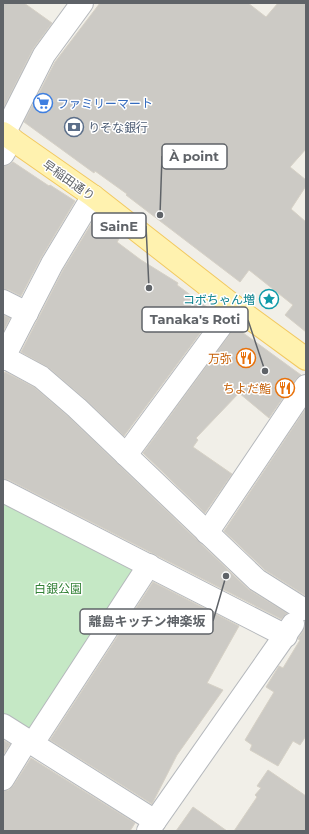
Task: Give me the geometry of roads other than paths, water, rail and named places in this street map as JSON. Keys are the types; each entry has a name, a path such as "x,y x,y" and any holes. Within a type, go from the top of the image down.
{"main road":[{"name":"早稲田通り","path":"5,140 93,196 235,307 306,359"}],"street":[{"path":"5,140 44,55 82,3"},
{"path":"3,725 152,826 209,742 286,636 304,605 257,580 207,534 77,408 41,377 4,358 52,264 93,196"},
{"path":"3,301 27,313"},
{"path":"126,455 235,307"},
{"path":"207,534 306,386"},
{"path":"3,491 286,636"},
{"path":"3,779 30,742 149,565"}],"place":[{"name":"ファミリーマート","path":"43,103"},
{"name":"りそな銀行","path":"74,127"},
{"name":"À point","path":"160,215"},
{"name":"SainE","path":"149,288"},
{"name":"コボちゃん増","path":"269,299"},
{"name":"万弥","path":"246,358"},
{"name":"Tanaka's Roti","path":"265,371"},
{"name":"ちよだ鮨","path":"285,388"},
{"name":"離島キッチン神楽坂","path":"226,576"}],"park label":[{"name":"白銀公園","path":"58,588"}]}
